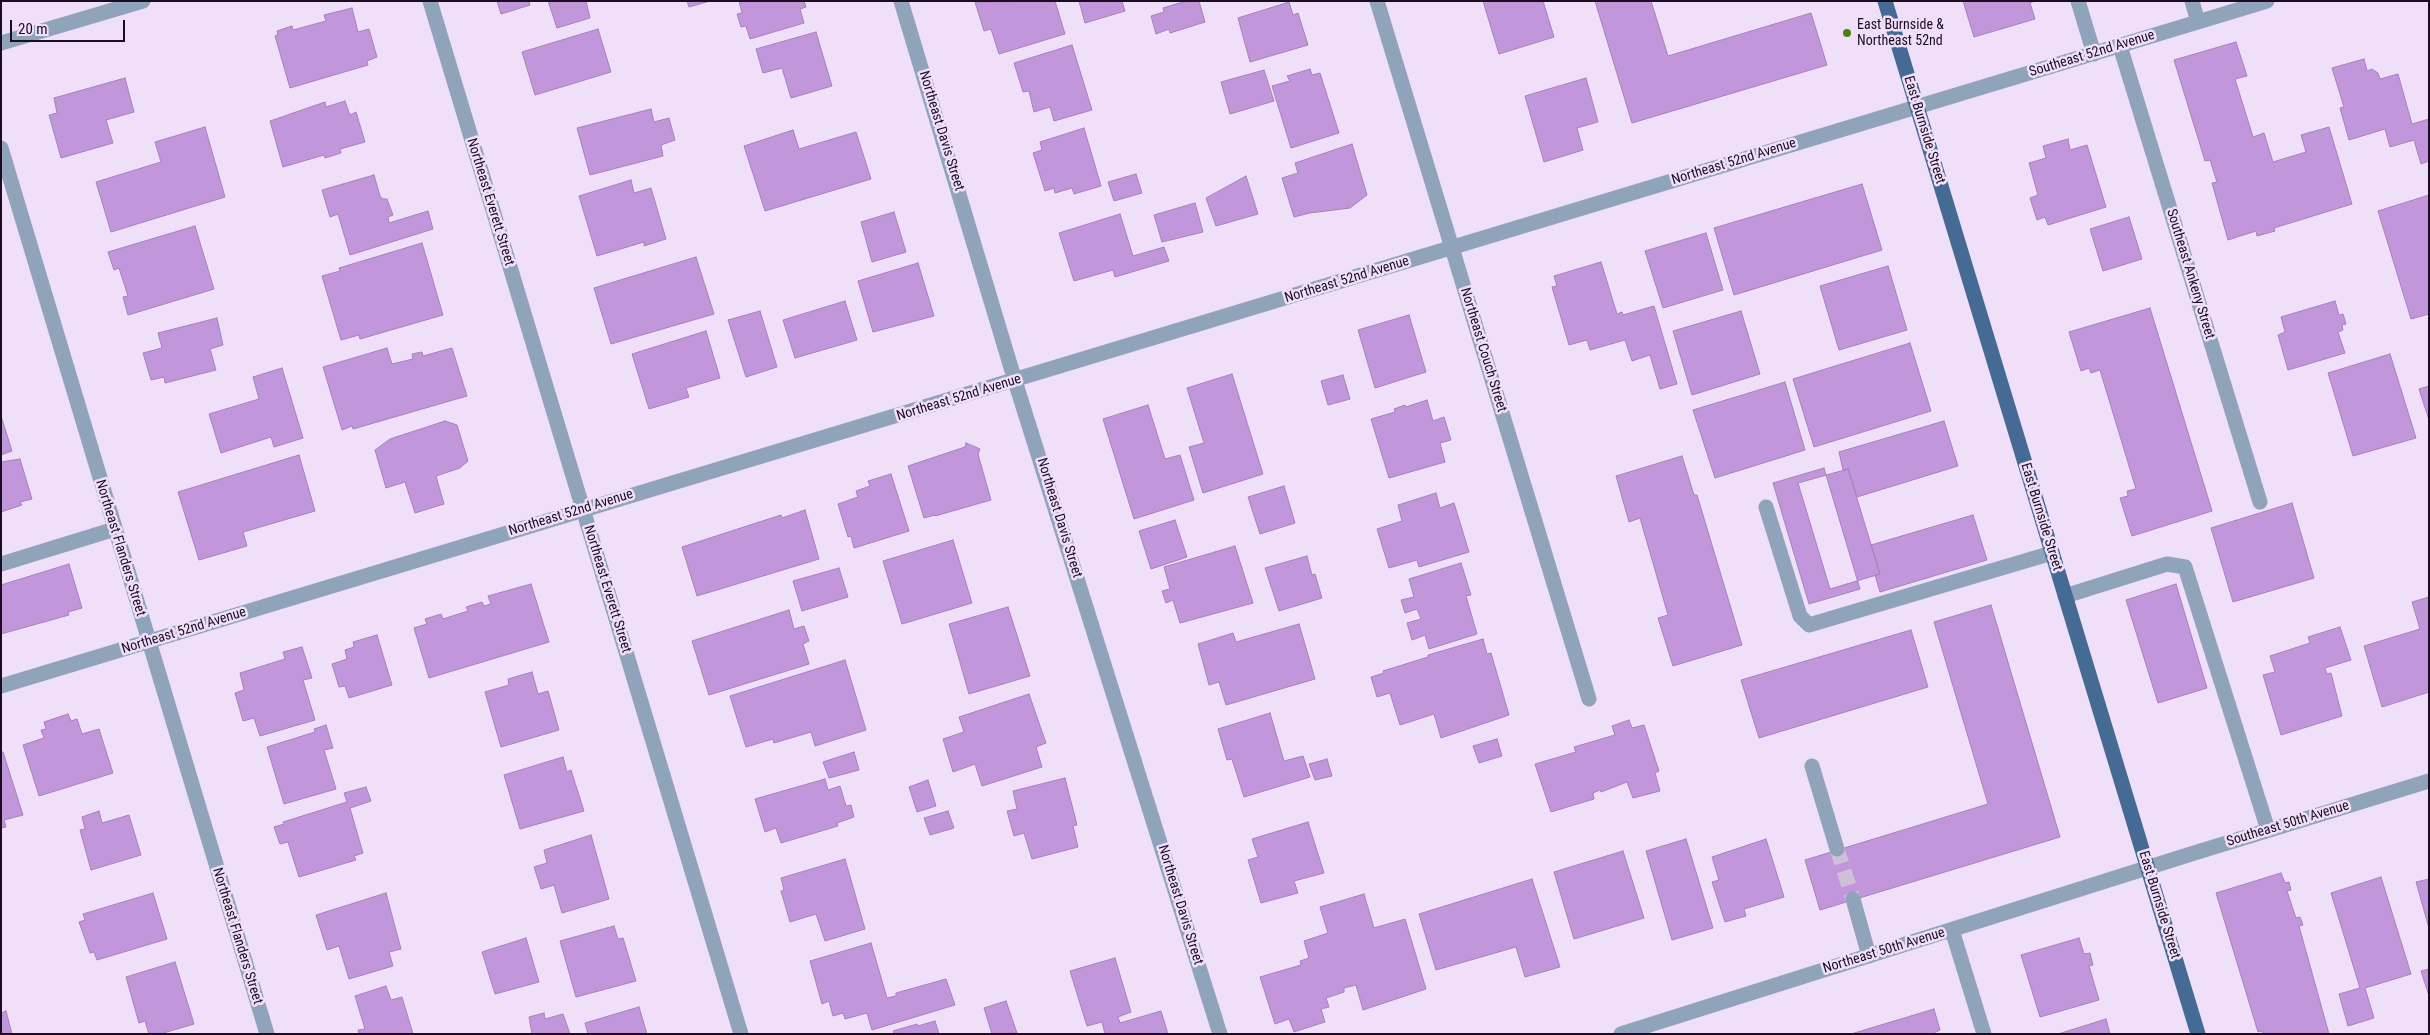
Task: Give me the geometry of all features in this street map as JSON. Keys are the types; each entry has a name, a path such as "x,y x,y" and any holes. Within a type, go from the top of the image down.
{"main road":[{"name":"East Burnside Street","path":"1885,1 2198,1034"}],"street":[{"path":"1,43 143,1"},
{"name":"Northeast Everett Street","path":"430,1 741,1034"},
{"name":"Northeast Davis Street","path":"901,1 1016,381 1220,1034"},
{"name":"Northeast Couch Street","path":"1377,1 1589,699"},
{"path":"2078,1 2094,54"},
{"path":"2192,1 2198,22"},
{"name":"Southeast 52nd Avenue","path":"1917,106 2267,1"},
{"name":"Southeast Ankeny Street","path":"2120,46 2260,502"},
{"name":"Northeast 52nd Avenue","path":"1,686 1016,381 1917,106"},
{"name":"Northeast Flanders Street","path":"1,148 267,1034"},
{"path":"1766,507 1800,616 1809,625 2052,553"},
{"path":"1,564 115,529"},
{"path":"2065,596 2167,564 2185,567 2268,830"},
{"path":"1812,766 1838,849"},
{"name":"Southeast 50th Avenue","path":"2148,869 2429,781"},
{"name":"Northeast 50th Avenue","path":"1621,1034 2148,869"},
{"path":"1853,899 1869,956"},
{"path":"1952,930 1984,1034"}],"building":[{"path":"497,1 529,1 530,5 501,14"},
{"path":"548,1 586,1 590,18 557,28"},
{"path":"687,1 710,1 689,7"},
{"path":"739,1 804,1 806,7 800,9 804,23 750,39 746,26 741,27 737,14 742,13"},
{"path":"1055,1 1065,34 999,54 991,29 984,31 975,2"},
{"path":"1079,1 1122,1 1125,11 1085,23"},
{"path":"1186,1 1199,1 1205,22 1170,33 1169,29 1156,34 1151,16 1164,12 1163,8"},
{"path":"1483,1 1543,1 1554,37 1499,54"},
{"path":"1595,1 1651,1 1668,56 1811,13 1827,65 1632,123"},
{"path":"1963,1 2035,1 2030,3 2035,19 1974,37"},
{"path":"1289,2 1293,15 1298,13 1308,45 1250,62 1238,18"},
{"path":"352,8 358,32 369,29 377,57 367,61 368,65 290,88 275,36 278,35 277,31 292,26 293,30 326,21 324,15"},
{"path":"598,29 611,72 535,95 522,52"},
{"path":"816,32 832,86 791,98 782,68 763,73 756,49"},
{"path":"2236,42 2247,76 2235,79 2253,137 2264,133 2273,162 2306,152 2301,135 2329,127 2352,204 2274,228 2275,231 2257,236 2256,231 2228,240 2212,183 2217,182 2210,160 2205,161 2174,60"},
{"path":"1072,45 1092,110 1054,121 1050,107 1034,112 1029,91 1023,92 1014,63"},
{"path":"2364,59 2367,71 2372,69 2378,73 2380,79 2398,74 2412,124 2429,119 2429,161 2421,164 2414,140 2390,147 2385,129 2349,140 2340,108 2344,107 2332,68"},
{"path":"1310,69 1312,75 1320,73 1339,133 1291,148 1272,86 1290,81 1287,76"},
{"path":"1264,70 1274,101 1230,114 1221,82"},
{"path":"125,78 134,112 106,120 113,143 61,158 49,115 57,113 54,98"},
{"path":"1586,78 1598,122 1577,128 1583,150 1544,162 1525,96"},
{"path":"345,101 350,115 356,112 365,142 340,149 341,153 325,158 324,155 283,167 270,121 325,102 326,107"},
{"path":"651,109 654,122 669,118 675,140 661,145 663,156 590,175 577,128"},
{"path":"205,127 225,197 111,232 96,182 161,162 155,142"},
{"path":"1084,128 1101,186 1074,194 1072,188 1055,193 1054,188 1045,191 1033,153 1042,150 1040,142"},
{"path":"793,130 799,149 856,132 871,179 765,211 744,146"},
{"path":"2068,139 2070,150 2087,145 2106,207 2048,225 2045,217 2037,220 2030,198 2038,195 2029,163 2046,158 2043,146"},
{"path":"1352,144 1367,195 1350,208 1294,217 1282,178 1298,173 1295,163"},
{"path":"1136,174 1142,193 1114,201 1108,182"},
{"path":"374,175 380,196 383,199 387,199 393,215 388,217 389,223 428,211 433,229 350,255 338,214 330,217 322,190"},
{"path":"1246,176 1258,214 1216,226 1206,198"},
{"path":"631,180 634,193 651,188 666,239 644,246 644,242 597,256 579,196"},
{"path":"1862,184 1882,250 1734,295 1714,228"},
{"path":"2429,195 2429,314 2411,319 2378,211"},
{"path":"1195,203 1203,232 1162,242 1154,215"},
{"path":"894,212 906,252 872,262 861,222"},
{"path":"1120,214 1133,256 1164,247 1169,261 1115,277 1113,270 1074,281 1059,233"},
{"path":"2129,217 2142,259 2103,271 2090,229"},
{"path":"195,226 214,289 128,315 123,297 128,296 119,268 114,270 108,252"},
{"path":"1706,233 1723,290 1663,308 1645,251"},
{"path":"422,243 443,315 360,339 359,335 341,340 322,276 340,271 339,268"},
{"path":"696,257 714,314 611,344 594,288"},
{"path":"1601,262 1617,314 1622,312 1623,315 1654,306 1677,384 1660,389 1650,355 1632,361 1625,340 1590,350 1587,340 1569,345 1552,287 1557,286 1554,276"},
{"path":"918,263 934,316 873,332 858,281"},
{"path":"1888,266 1907,330 1839,350 1820,286"},
{"path":"845,301 857,340 795,358 783,320"},
{"path":"2335,301 2339,315 2343,314 2346,324 2342,325 2343,330 2338,332 2345,353 2288,370 2278,335 2285,332 2281,317"},
{"path":"2150,308 2212,511 2132,536 2120,498 2128,496 2127,491 2136,489 2100,370 2091,373 2089,368 2081,371 2069,332"},
{"path":"760,311 777,367 746,377 728,320"},
{"path":"1741,311 1760,374 1692,395 1673,331"},
{"path":"1409,315 1426,372 1375,388 1358,330"},
{"path":"217,318 223,345 210,349 216,370 165,383 164,377 151,380 143,353 162,348 158,333"},
{"path":"706,331 720,378 686,388 689,397 649,409 632,354"},
{"path":"1910,343 1931,411 1814,447 1793,379"},
{"path":"387,348 392,364 413,359 412,354 422,352 423,356 452,348 467,396 353,429 352,426 342,430 323,367"},
{"path":"2390,354 2416,438 2353,456 2328,373"},
{"path":"282,368 303,438 274,447 271,437 221,453 209,414 259,399 253,377"},
{"path":"1232,374 1263,474 1203,493 1189,447 1204,443 1187,388"},
{"path":"1343,375 1350,399 1328,405 1321,381"},
{"path":"1785,382 1805,450 1715,478 1693,410"},
{"path":"2429,386 2429,420 2419,389"},
{"path":"1427,400 1433,421 1444,417 1451,440 1440,443 1445,462 1389,478 1371,419 1395,412 1394,409 1405,405 1406,407"},
{"path":"1148,405 1165,459 1180,455 1194,500 1134,519 1103,419"},
{"path":"1,416 12,451 1,455"},
{"path":"445,421 457,425 468,461 460,468 436,476 444,504 415,513 405,482 386,488 375,450 390,439"},
{"path":"1944,421 1958,466 1857,497 1848,469 1843,470 1839,452"},
{"path":"966,443 980,449 978,454 991,500 924,518 908,466 965,447"},
{"path":"299,455 315,511 243,532 247,546 199,560 178,492"},
{"path":"1682,456 1694,495 1697,495 1742,645 1673,666 1658,618 1668,615 1640,518 1629,522 1616,476"},
{"path":"20,459 32,499 20,502 22,505 1,512 1,462"},
{"path":"1824,468 1860,589 1809,604 1773,483"},
{"path":"1848,469 1880,574 1830,589 1798,483"},
{"path":"891,474 909,531 854,548 851,536 848,537 838,504 858,497 856,491 870,486 868,481"},
{"path":"1284,486 1295,523 1260,534 1248,497"},
{"path":"1436,493 1440,508 1454,503 1469,552 1419,567 1417,560 1389,568 1377,529 1402,521 1398,505"},
{"path":"2292,503 2314,578 2233,602 2211,528"},
{"path":"805,510 819,559 697,596 682,547 781,515 782,518"},
{"path":"1973,515 1987,560 1880,592 1875,575 1880,574 1871,545"},
{"path":"1175,520 1187,557 1151,569 1139,531"},
{"path":"953,540 972,603 902,624 883,561"},
{"path":"1235,546 1253,603 1180,623 1173,600 1166,603 1162,591 1170,589 1164,567"},
{"path":"1307,556 1312,575 1315,574 1322,598 1279,611 1265,568"},
{"path":"1461,563 1471,595 1466,596 1477,634 1429,649 1425,635 1412,640 1407,623 1421,619 1417,609 1405,613 1401,600 1414,597 1409,579"},
{"path":"69,564 82,608 68,612 69,615 1,634 1,585"},
{"path":"839,568 848,597 802,611 793,581"},
{"path":"531,584 549,642 429,678 414,628 427,624 425,619 441,614 443,619 468,611 466,607 482,602 484,606 491,604 488,596"},
{"path":"2176,584 2207,688 2158,703 2126,600"},
{"path":"2429,597 2429,692 2382,707 2364,646 2420,629 2412,602"},
{"path":"1991,605 2060,837 1820,910 1805,860 1988,804 1934,622"},
{"path":"1008,607 1030,676 969,694 949,624"},
{"path":"789,610 794,629 804,626 809,641 803,644 809,664 709,695 692,641"},
{"path":"1299,624 1315,679 1226,705 1219,682 1209,685 1198,644 1233,633 1236,642"},
{"path":"2340,627 2351,660 2325,668 2327,674 2331,673 2342,716 2281,735 2263,675 2275,672 2270,656 2310,643 2308,637"},
{"path":"1911,630 1928,687 1759,738 1741,680"},
{"path":"377,635 392,685 349,698 345,686 339,687 332,664 347,659 345,650 354,647 353,642"},
{"path":"1483,639 1487,654 1491,653 1509,715 1441,738 1434,714 1400,725 1390,693 1377,697 1371,677 1384,673 1383,671 1428,657 1428,655"},
{"path":"302,647 312,678 303,680 315,720 260,736 254,718 243,721 235,693 244,690 240,673 285,659 283,652"},
{"path":"845,660 866,730 815,746 811,732 774,743 773,739 746,747 730,696"},
{"path":"532,672 538,694 548,691 559,730 501,747 485,692 509,685 508,679"},
{"path":"1029,694 1046,743 1036,747 1042,767 982,786 975,764 953,772 943,739 964,732 959,717"},
{"path":"1270,713 1284,761 1303,756 1310,777 1244,797 1232,759 1227,760 1218,729"},
{"path":"68,714 71,721 77,719 82,734 99,729 113,773 39,796 23,745 44,738 41,730 46,729 44,722"},
{"path":"1629,720 1632,728 1644,725 1659,771 1655,773 1660,791 1633,798 1627,782 1601,792 1600,790 1593,793 1594,799 1551,812 1535,764 1576,752 1574,747 1615,735 1612,726"},
{"path":"326,725 333,748 324,750 336,789 284,804 267,747 315,732 314,729"},
{"path":"1497,739 1502,756 1479,763 1473,746"},
{"path":"1,752 3,752 23,815 4,820 6,827 1,828"},
{"path":"854,752 859,770 829,778 823,762"},
{"path":"563,757 567,772 571,770 584,811 520,829 504,775"},
{"path":"1327,759 1332,776 1315,780 1309,764"},
{"path":"1065,778 1077,825 1073,826 1078,847 1032,859 1024,833 1014,836 1007,811 1017,809 1013,791"},
{"path":"825,779 828,790 840,786 846,806 851,805 854,817 837,823 838,826 781,843 776,828 765,832 755,799"},
{"path":"928,780 936,806 917,812 909,787"},
{"path":"366,787 371,801 350,808 363,853 354,856 356,860 299,877 288,842 280,844 274,827 284,824 283,822 347,802 344,793"},
{"path":"99,811 102,823 129,815 141,855 91,870 80,830 85,829 82,817"},
{"path":"948,811 954,828 930,835 924,818"},
{"path":"1308,822 1324,873 1294,881 1298,893 1261,903 1248,860 1258,857 1252,839"},
{"path":"591,835 609,899 562,913 554,885 541,889 534,867 547,863 544,850"},
{"path":"1686,839 1713,928 1672,940 1646,851"},
{"path":"1766,839 1784,897 1744,909 1746,916 1725,922 1712,882 1719,880 1712,857"},
{"path":"1623,851 1644,918 1574,939 1554,872"},
{"path":"845,859 865,929 825,941 816,914 790,922 781,891 784,890 781,878"},
{"path":"2281,873 2285,883 2289,882 2291,890 2287,891 2296,918 2300,917 2303,925 2299,926 2329,1034 2263,1034 2262,1031 2258,1032 2216,893"},
{"path":"2381,877 2411,974 2365,988 2374,1018 2348,1026 2339,994 2360,988 2331,893"},
{"path":"1532,879 1560,967 1525,977 1516,947 1436,970 1419,914"},
{"path":"2429,879 2429,928 2416,882"},
{"path":"153,893 167,939 97,960 94,952 90,953 79,922 85,920 83,914"},
{"path":"386,893 401,949 389,952 393,966 349,979 339,946 327,950 316,915"},
{"path":"1364,894 1374,928 1405,919 1426,989 1363,1010 1356,985 1344,988 1344,992 1326,998 1329,1007 1321,1009 1325,1022 1294,1032 1289,1019 1275,1024 1260,977 1301,965 1300,961 1309,958 1304,941 1328,933 1320,907"},
{"path":"614,926 618,939 623,938 636,981 576,997 560,941"},
{"path":"526,938 539,982 495,994 482,952"},
{"path":"2079,938 2084,954 2090,953 2093,965 2089,966 2099,1000 2040,1017 2021,955"},
{"path":"871,943 887,998 896,996 896,993 946,979 955,1005 872,1030 867,1013 845,1019 843,1013 833,1016 829,1001 822,1004 810,961"},
{"path":"1115,958 1131,1012 1118,1017 1120,1023 1161,1011 1168,1034 1105,1034 1102,1022 1087,1026 1070,971"},
{"path":"175,962 194,1024 160,1034 149,1034 145,1021 139,1023 126,977"},
{"path":"2429,969 2429,996 2421,971"},
{"path":"386,986 391,1000 402,997 413,1034 359,1034 358,1030 365,1029 355,996"},
{"path":"1006,1001 1017,1033 992,1034 984,1008"},
{"path":"639,1007 647,1034 588,1034 585,1023"},
{"path":"1934,1009 1940,1030 1932,1034 1851,1034"},
{"path":"6,1011 12,1034 1,1034 1,1013"},
{"path":"544,1013 545,1019 563,1014 570,1034 532,1034 529,1017"},
{"path":"2106,1019 2110,1034 2058,1034"},
{"path":"935,1021 939,1034 891,1034 894,1033 893,1031"}],"tunnel":[{"path":"1837,849 1853,899"}],"place":[{"name":"East Burnside & Northeast 52nd","path":"1847,33"}]}
